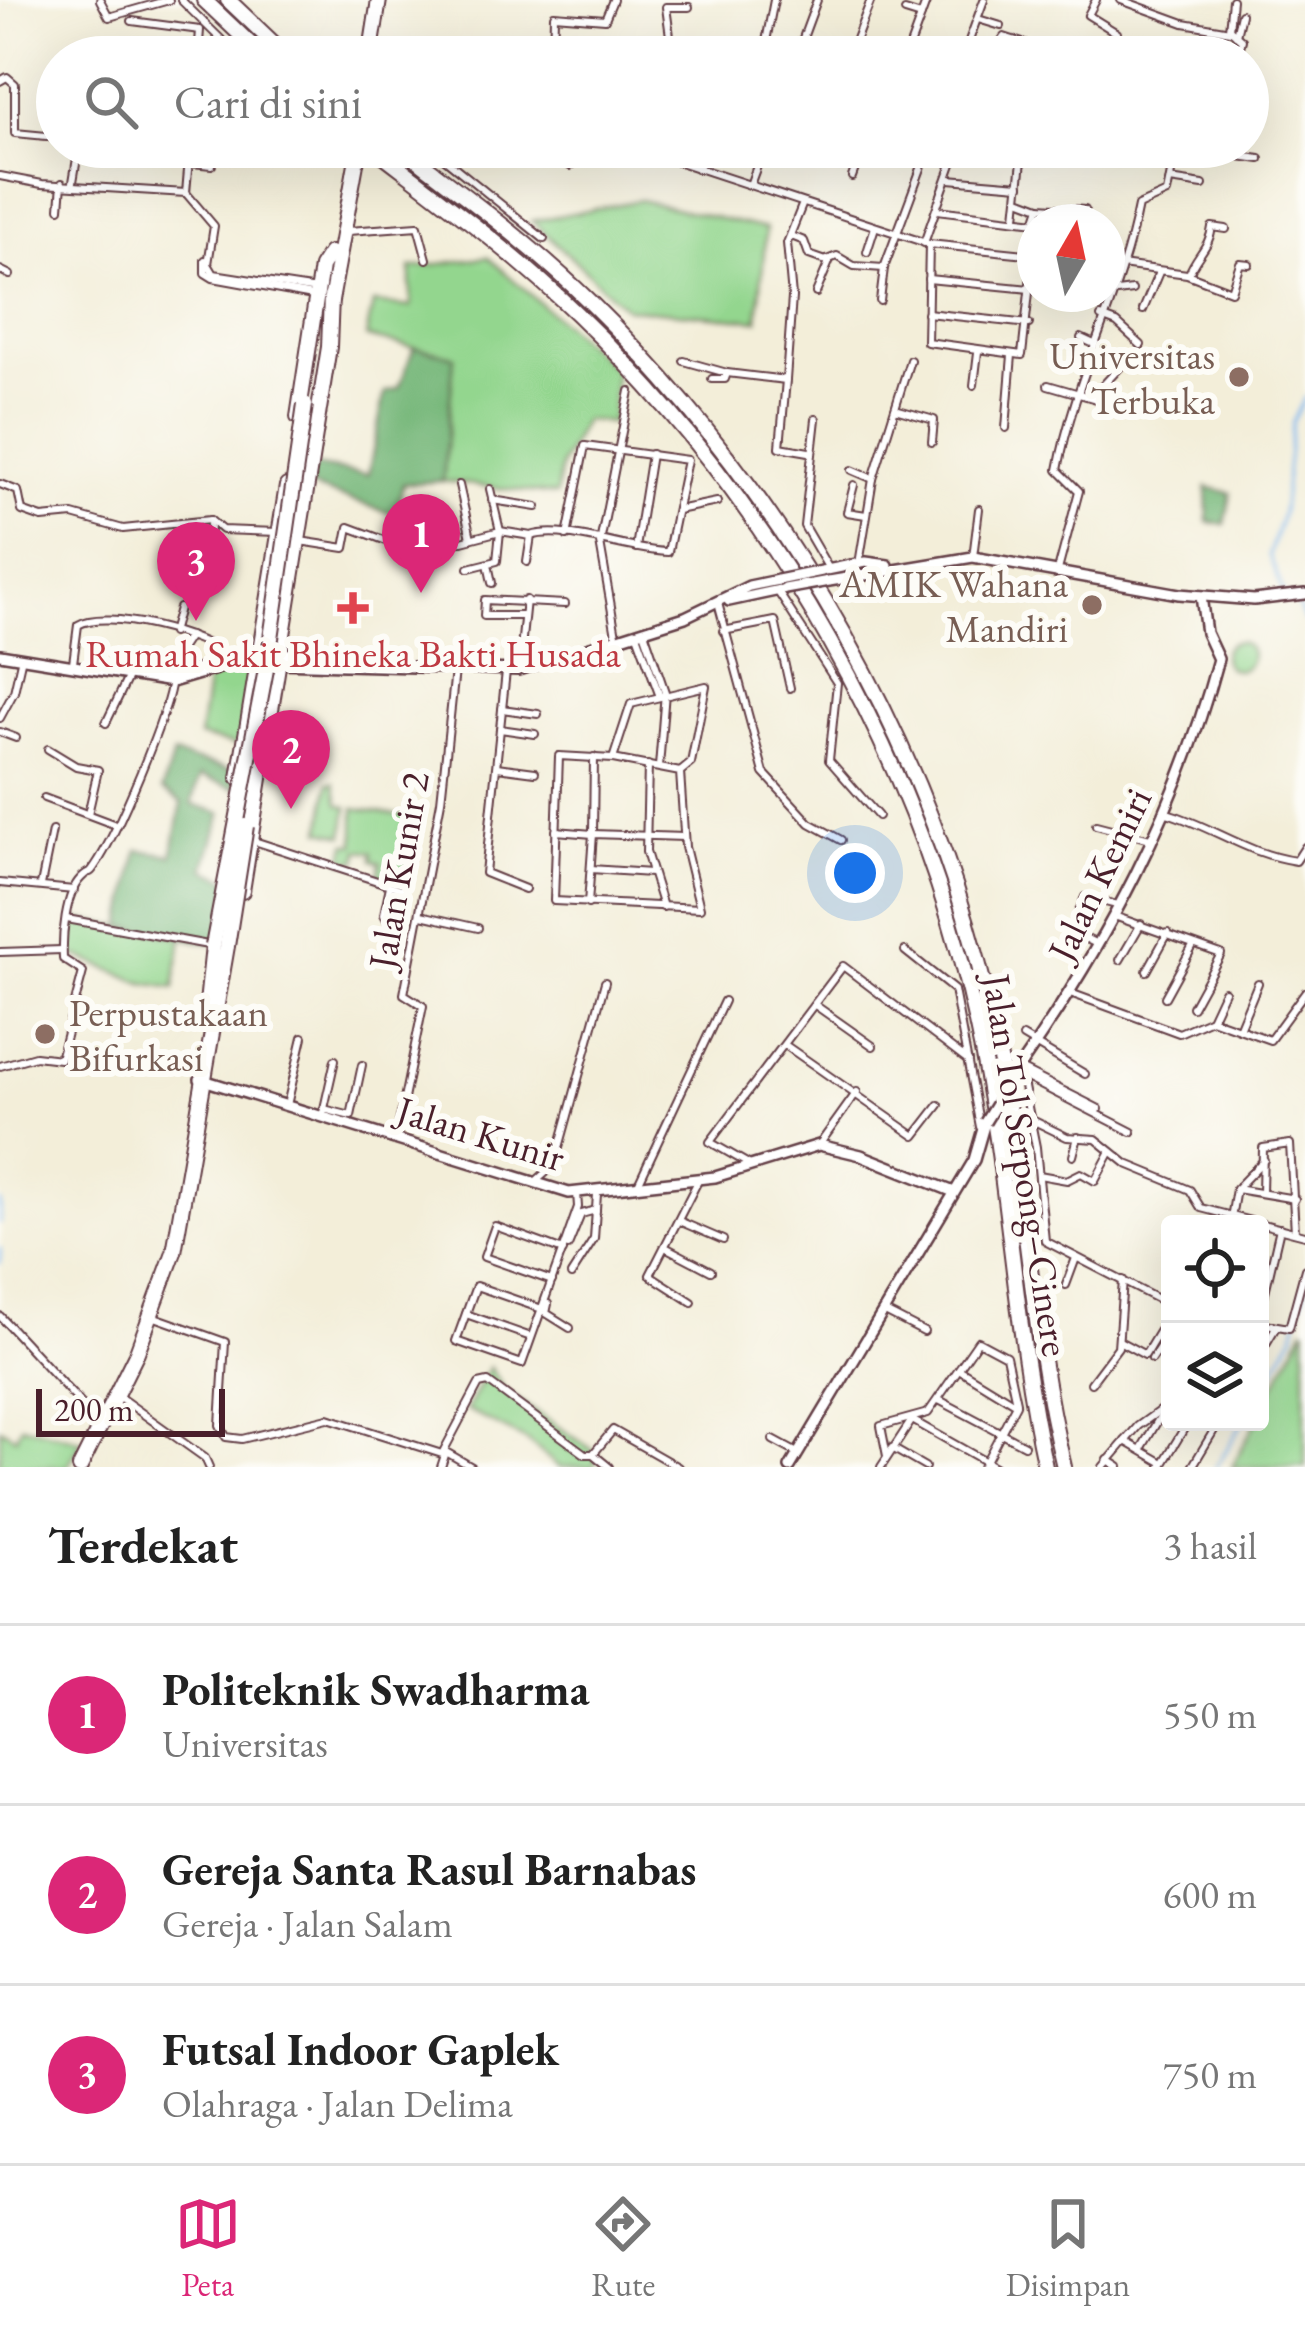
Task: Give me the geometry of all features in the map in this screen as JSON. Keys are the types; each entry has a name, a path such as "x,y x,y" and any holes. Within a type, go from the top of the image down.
{"highway":[{"path":"204,0 242,36"},
{"path":"228,0 266,36"},
{"path":"373,36 379,0"},
{"path":"77,1467 152,1316 174,1252 277,525 322,294 344,231 349,168"},
{"name":"Jalan Tol Serpong–Cinere","path":"400,168 510,253 636,376 772,549 840,661 922,842 964,970 999,1142 1021,1340 1045,1467"},
{"name":"Jalan Tol Serpong–Cinere","path":"428,168 521,240 636,350 766,512 855,653 917,782 979,966 1014,1142 1039,1340 1064,1467"},
{"path":"217,950 309,406 330,253 348,176"},
{"path":"309,406 321,267 330,253"},
{"path":"217,950 252,841 331,334 322,294"},
{"path":"265,633 284,636"},
{"path":"260,665 277,683"},
{"path":"77,1467 155,1295 202,1080"}],"street":[{"path":"100,0 107,15 114,17 169,0"},
{"path":"181,0 217,36"},
{"path":"554,36 554,15 605,19 614,0"},
{"path":"767,36 774,0"},
{"path":"804,36 817,0"},
{"path":"858,36 871,0"},
{"path":"914,36 927,0"},
{"path":"972,36 984,0"},
{"path":"1096,0 1088,14 1117,33 1115,36"},
{"path":"1121,0 1144,3 1237,36"},
{"path":"1233,0 1233,33"},
{"path":"668,36 666,8 689,7"},
{"path":"905,11 921,16"},
{"path":"1233,33 1241,14"},
{"path":"978,19 1001,26"},
{"path":"132,22 202,32 201,36"},
{"path":"0,81 7,77 15,84 17,134 36,135"},
{"path":"73,168 73,182"},
{"path":"186,193 188,168"},
{"path":"456,168 544,239"},
{"path":"750,185 756,168"},
{"path":"852,177 858,168"},
{"path":"880,302 884,268 922,168"},
{"path":"952,168 927,243 930,345 1024,353 1029,312"},
{"path":"937,210 1016,217 1022,168"},
{"path":"1172,168 1166,194 1138,206 1126,267 1189,274 1205,284 1233,290 1240,263 1249,264"},
{"path":"698,169 927,243 1017,253"},
{"path":"0,176 186,193 206,215 210,232 204,268 208,276 322,294"},
{"path":"949,179 1020,185"},
{"path":"1170,180 1203,184"},
{"path":"59,208 62,183"},
{"path":"1018,199 1032,204"},
{"path":"803,203 794,237 787,243 792,297 780,447 808,452"},
{"path":"344,231 418,226 427,259"},
{"path":"867,252 875,227"},
{"path":"1189,274 1210,242 1212,227 1226,229"},
{"path":"794,237 804,241 809,255 827,260 837,256 854,266 884,268"},
{"path":"816,292 828,271 827,260"},
{"path":"0,270 10,275"},
{"path":"1143,310 1159,272"},
{"path":"928,279 1017,289"},
{"path":"1125,291 1132,290"},
{"path":"1057,574 1079,491 1076,483 1058,472 1076,392 1104,312"},
{"path":"927,314 1029,324"},
{"path":"1101,317 1117,323 1142,345"},
{"path":"1081,338 1094,344"},
{"path":"974,385 978,352"},
{"path":"1006,428 1012,355"},
{"path":"859,564 873,478 910,360"},
{"path":"684,361 727,373 786,380"},
{"path":"1092,396 1122,365"},
{"path":"712,379 725,380 727,373"},
{"path":"1048,385 1145,413"},
{"path":"617,641 600,543 630,391"},
{"path":"895,409 936,423 932,442"},
{"path":"816,418 808,452 805,526 827,574"},
{"path":"458,542 500,531 668,552 687,460 583,447 567,536"},
{"path":"636,548 651,454"},
{"path":"852,470 873,478"},
{"path":"0,484 18,491 22,512 42,518 73,515 123,530 210,520 222,530 277,525"},
{"path":"459,485 471,538"},
{"path":"854,485 847,512 866,514"},
{"path":"469,568 497,561 500,531 490,488"},
{"path":"492,500 537,506"},
{"path":"677,510 717,502"},
{"path":"973,557 979,509"},
{"path":"208,560 210,520"},
{"path":"296,541 345,548 349,526 392,543"},
{"path":"527,562 531,536"},
{"path":"827,574 973,557 1201,596 1305,594"},
{"path":"488,564 492,584"},
{"path":"0,654 172,678 281,658 518,670 617,641 718,603 749,586 780,587 859,564 899,566"},
{"path":"780,587 837,683 829,760 878,816"},
{"name":"Jalan Kemiri","path":"790,1467 978,1150 983,1126 1073,994 1120,912 1167,813 1218,659 1205,630 1201,596"},
{"path":"524,616 482,614 485,600 565,604"},
{"path":"518,670 526,600"},
{"path":"718,603 764,773 810,823 842,840"},
{"path":"172,632 178,608"},
{"path":"73,663 82,622 111,617 189,636 227,656 260,665"},
{"path":"723,632 775,621 790,688"},
{"path":"641,632 662,693 659,767"},
{"path":"179,652 189,636"},
{"path":"172,678 227,656"},
{"path":"0,718 14,692 22,657"},
{"name":"Jalan Kunir 2","path":"396,1138 423,1004 404,994 441,801 455,668"},
{"path":"506,671 485,873 525,889"},
{"path":"106,723 126,673"},
{"path":"0,1066 35,1056 60,1059 84,969 66,963 63,950 74,890 96,866 134,791 160,715 170,702 172,678"},
{"path":"614,759 628,707 662,693 706,686 691,763 680,772"},
{"path":"502,709 538,714"},
{"path":"500,729 535,734"},
{"path":"0,732 16,738"},
{"path":"48,749 73,765 98,770 88,814"},
{"path":"559,756 614,759 680,772 684,837 700,908 550,898 559,756"},
{"path":"588,904 594,757"},
{"path":"648,765 645,836 663,907"},
{"path":"496,766 535,772"},
{"path":"44,798 114,824"},
{"path":"1167,813 1214,828 1246,851 1296,861 1305,847"},
{"path":"1096,825 1154,840"},
{"path":"41,885 52,831"},
{"path":"556,831 684,837"},
{"path":"252,841 390,886 408,896 404,920 390,926 384,914 390,886"},
{"path":"591,869 651,873"},
{"path":"0,883 74,890"},
{"path":"1074,923 1084,898 1221,954 1192,1007"},
{"path":"421,915 478,928"},
{"path":"67,919 217,950"},
{"path":"1120,960 1141,924"},
{"path":"1062,927 1101,945"},
{"path":"1147,971 1168,933"},
{"path":"1165,997 1193,946"},
{"path":"0,952 63,950"},
{"path":"905,951 954,990 983,1126"},
{"path":"755,1167 710,1142 844,966 968,1061"},
{"path":"535,1182 552,1167 559,1148 605,982"},
{"path":"1239,1029 1258,983"},
{"path":"1073,994 1179,1033 1211,1018 1224,991"},
{"path":"1211,1018 1271,1040 1305,992"},
{"path":"638,1184 724,1001"},
{"path":"815,1005 873,1046"},
{"path":"286,1105 303,1037"},
{"path":"1023,1037 1085,1074"},
{"path":"785,1045 916,1136 939,1105"},
{"path":"335,1060 323,1113 351,1116 362,1065"},
{"path":"1020,1071 1099,1109"},
{"path":"1020,1071 1040,1175 1046,1241 1166,1303 1163,1323"},
{"path":"1020,1071 1132,1132"},
{"name":"Jalan Kunir","path":"202,1080 578,1193 699,1179 755,1167 819,1145"},
{"path":"857,1092 819,1145 861,1155 954,1192"},
{"path":"1030,1118 1096,1139 1131,1166 1190,1190 1201,1208 1217,1215"},
{"path":"1073,1156 1078,1137"},
{"path":"1262,1193 1263,1148 1291,1144 1295,1232"},
{"path":"1040,1175 1067,1180 1079,1173 1095,1181 1110,1152"},
{"path":"1231,1215 1236,1189 1264,1160"},
{"path":"692,1302 651,1277 699,1179"},
{"path":"1236,1189 1295,1199"},
{"path":"542,1310 476,1286 456,1341 522,1364 542,1310 552,1281 578,1193"},
{"path":"571,1276 594,1239 596,1194"},
{"path":"570,1328 546,1310 581,1214 596,1210"},
{"path":"679,1221 723,1240"},
{"path":"552,1281 484,1257 495,1226 562,1250"},
{"path":"1269,1226 1305,1235"},
{"path":"1269,1275 1280,1228"},
{"path":"664,1247 711,1271"},
{"path":"1066,1285 1076,1258"},
{"path":"1269,1325 1292,1324 1305,1269"},
{"path":"1091,1383 1116,1353 1123,1280"},
{"path":"885,1312 924,1331"},
{"path":"466,1314 532,1337"},
{"path":"0,1316 97,1421"},
{"path":"152,1316 224,1342 220,1425 226,1437 242,1438 328,1418 446,1452 472,1467"},
{"path":"1269,1339 1276,1327"},
{"path":"1119,1341 1145,1355 1161,1328"},
{"path":"881,1467 912,1420 939,1400 962,1371 978,1341 1010,1362 1016,1402 984,1465"},
{"path":"1152,1359 1161,1346"},
{"path":"962,1371 1016,1402"},
{"path":"441,1467 479,1384 488,1382 609,1467"},
{"path":"116,1395 205,1458 209,1467"},
{"path":"939,1400 1000,1437 1024,1445"},
{"path":"1119,1467 1106,1463 1161,1409"},
{"path":"1142,1449 1161,1415"},
{"path":"889,1452 881,1426 912,1420 984,1465 995,1467"},
{"path":"593,1454 614,1430 678,1467"},
{"path":"1126,1441 1162,1465 1183,1431"},
{"path":"1192,1467 1214,1431"},
{"path":"773,1440 799,1454"},
{"path":"889,1452 925,1467"}],"green space":[{"path":"640,200 766,229 758,320 626,308 532,221"},
{"path":"488,257 615,370 612,423 584,420 561,465 556,495 443,481 454,356 366,337 373,303 411,307 411,268"},
{"path":"414,347 454,356 443,481 403,484 396,515 310,487 312,466 368,475 385,392 399,388"},
{"path":"1207,487 1231,493 1225,524 1208,522"},
{"path":"1237,642 1247,646 1251,656 1247,666 1237,670 1227,666 1223,656 1227,646"},
{"path":"225,666 241,667 254,679 242,746 199,737 208,677"},
{"path":"173,755 237,771 235,788 200,776 192,804 222,813 205,869 230,880 219,945 123,926 138,850 172,855 182,803 162,790"},
{"path":"329,783 335,783 339,804 348,807 344,835 322,830"},
{"path":"355,808 412,817 415,825 402,881 378,878 381,863 373,860 373,852 360,850 358,860 343,861 347,844 355,844"},
{"path":"76,919 182,937 175,988 143,983 69,953"},
{"path":"1305,1327 1305,1467 1232,1467 1251,1431 1269,1431 1269,1396"},
{"path":"489,1367 506,1392 599,1454 593,1467 559,1467 526,1440 466,1410"},
{"path":"21,1425 82,1441 67,1467 0,1467 0,1428 16,1437"}],"waterway":[{"path":"1283,592 1269,555 1282,513 1292,423 1305,398"},
{"path":"1296,601 1305,621"},
{"path":"0,1202 0,1223"},
{"path":"0,1248 0,1263"},
{"path":"1269,1377 1294,1334 1305,1286"},
{"path":"1216,1467 1238,1431"}],"place":[{"name":"Universitas Terbuka","path":"1239,377"},
{"name":"Politeknik Swadharma","path":"421,593"},
{"name":"AMIK Wahana Mandiri","path":"1092,605"},
{"name":"Rumah Sakit Bhineka Bakti Husada","path":"353,608"},
{"name":"Futsal Indoor Gaplek","path":"196,621"},
{"name":"Gereja Santa Rasul Barnabas","path":"291,809"},
{"name":"Perpustakaan Bifurkasi","path":"45,1034"}]}
